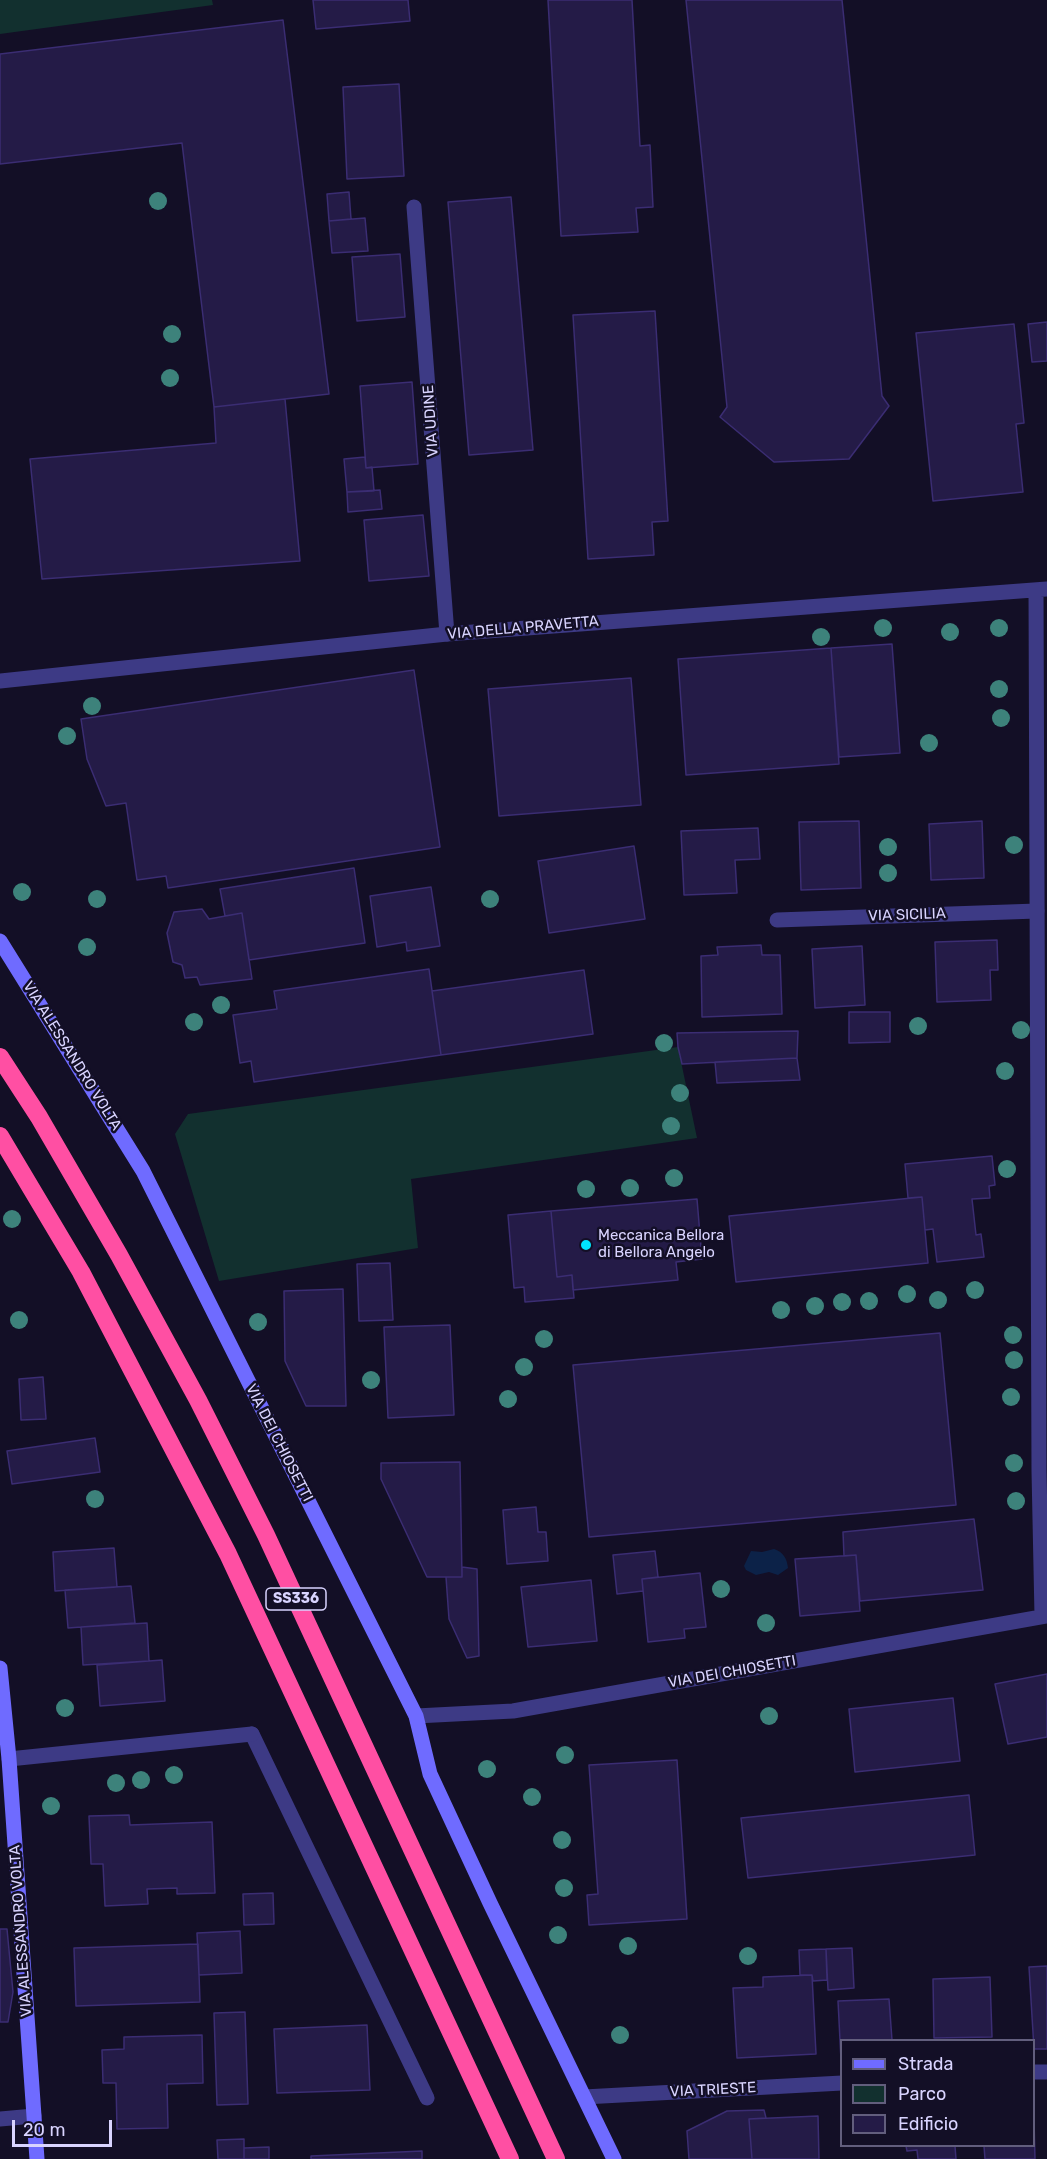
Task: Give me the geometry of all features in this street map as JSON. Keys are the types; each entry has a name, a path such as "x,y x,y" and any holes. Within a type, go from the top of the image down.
{"highway":[{"name":"SS336","path":"0,1057 39,1118 198,1400 266,1535 556,2159"},
{"name":"SS336","path":"0,1136 81,1272 228,1554 510,2159"}],"street":[{"name":"VIA UDINE","path":"414,207 447,634"},
{"name":"VIA DELLA PRAVETTA","path":"0,681 447,634 1041,589"},
{"path":"1041,589 1037,911 1044,1616"},
{"name":"VIA SICILIA","path":"777,920 1037,911"},
{"name":"VIA ALESSANDRO VOLTA","path":"0,941 143,1171"},
{"name":"VIA DEI CHIOSETTI","path":"143,1171 416,1716 430,1774 614,2159"},
{"name":"VIA DEI CHIOSETTI","path":"416,1716 513,1711 1044,1616"},
{"name":"VIA ALESSANDRO VOLTA","path":"0,1668 9,1759 37,2159"},
{"path":"9,1759 252,1734 427,2098"},
{"name":"VIA TRIESTE","path":"584,2097 840,2083"},
{"path":"0,2119 34,2116"}],"green space":[{"path":"0,0 212,0 213,5 0,34"},
{"path":"678,1047 697,1138 411,1179 418,1248 219,1281 175,1134 188,1114"}],"water":[{"path":"774,1549 784,1556 788,1568 778,1575 769,1572 756,1575 746,1570 744,1566 751,1551 762,1552"}],"building":[{"path":"313,0 408,0 410,21 316,29"},
{"path":"548,0 632,0 640,146 650,145 653,207 636,208 638,232 561,236"},
{"path":"686,0 842,0 882,396 889,406 849,459 774,462 720,417 727,407"},
{"path":"283,20 329,394 214,407 182,143 0,164 0,54"},
{"path":"399,84 404,176 347,179 343,87"},
{"path":"349,192 351,219 329,221 327,194"},
{"path":"511,197 533,450 469,455 448,202"},
{"path":"365,218 368,251 332,253 329,221"},
{"path":"400,254 405,317 357,321 352,257"},
{"path":"655,311 668,521 652,522 654,555 588,559 573,315"},
{"path":"1047,322 1047,361 1032,362 1028,324"},
{"path":"1014,324 1024,423 1016,424 1023,492 933,501 916,333"},
{"path":"412,382 418,464 366,468 360,386"},
{"path":"285,399 300,561 42,579 30,459 216,443 214,407"},
{"path":"365,457 366,468 372,467 374,491 347,492 344,459"},
{"path":"380,490 382,509 348,512 347,492"},
{"path":"423,515 429,576 369,581 364,520"},
{"path":"892,644 900,753 839,757 831,648"},
{"path":"831,648 839,764 686,775 678,659"},
{"path":"414,670 440,847 168,888 166,876 137,880 126,803 106,806 87,759 81,719"},
{"path":"631,678 641,805 499,816 488,689"},
{"path":"859,821 861,888 801,890 799,822"},
{"path":"982,821 984,878 931,880 929,824"},
{"path":"758,828 760,859 735,860 737,893 684,895 681,831"},
{"path":"634,846 645,919 549,933 538,861"},
{"path":"354,868 365,943 249,960 242,913 225,916 220,889"},
{"path":"431,887 440,946 407,951 406,942 377,947 370,896"},
{"path":"202,909 209,919 242,913 252,979 200,985 197,977 185,978 182,965 173,962 167,933 174,912"},
{"path":"997,940 998,970 990,970 991,1000 937,1002 935,942"},
{"path":"761,945 762,955 780,955 782,1014 702,1017 701,956 718,955 717,947"},
{"path":"862,946 865,1005 815,1008 812,949"},
{"path":"429,969 441,1055 254,1082 251,1061 240,1063 233,1015 277,1009 274,991"},
{"path":"584,970 593,1034 441,1055 432,991"},
{"path":"849,1012 890,1012 890,1042 849,1043"},
{"path":"798,1031 797,1058 682,1064 678,1047 677,1033"},
{"path":"797,1058 800,1080 717,1083 715,1062"},
{"path":"992,1156 995,1185 989,1186 990,1198 972,1199 976,1235 981,1234 984,1257 937,1262 933,1229 925,1230 922,1197 908,1198 905,1164"},
{"path":"922,1197 928,1263 736,1282 729,1216"},
{"path":"697,1199 702,1259 676,1262 678,1280 573,1290 572,1275 557,1277 551,1211"},
{"path":"551,1211 557,1277 572,1275 574,1298 525,1302 524,1287 514,1288 508,1215"},
{"path":"390,1263 393,1320 359,1321 357,1264"},
{"path":"343,1289 346,1406 306,1406 285,1361 284,1291"},
{"path":"450,1325 454,1415 388,1418 384,1327"},
{"path":"940,1333 956,1505 589,1537 573,1365"},
{"path":"43,1377 46,1419 21,1420 19,1379"},
{"path":"95,1438 100,1472 12,1484 7,1451"},
{"path":"460,1462 462,1577 427,1577 381,1479 381,1463"},
{"path":"536,1507 538,1532 546,1532 548,1561 507,1564 503,1510"},
{"path":"974,1519 983,1590 860,1601 856,1555 844,1556 843,1532"},
{"path":"114,1548 117,1587 55,1591 53,1552"},
{"path":"655,1551 658,1577 642,1579 643,1591 617,1594 613,1555"},
{"path":"856,1555 860,1611 800,1616 795,1559"},
{"path":"462,1567 477,1569 479,1656 467,1658 449,1619 446,1577 462,1577"},
{"path":"700,1573 706,1627 684,1629 685,1638 648,1642 642,1579"},
{"path":"591,1580 597,1641 528,1647 521,1587"},
{"path":"131,1586 135,1623 68,1628 65,1590"},
{"path":"147,1623 149,1661 83,1665 81,1627"},
{"path":"162,1660 165,1701 100,1706 97,1665"},
{"path":"1047,1674 1047,1737 1008,1744 995,1684"},
{"path":"953,1698 960,1761 855,1772 849,1709"},
{"path":"677,1760 687,1919 589,1925 587,1895 598,1894 589,1765"},
{"path":"969,1795 975,1855 748,1878 741,1818"},
{"path":"129,1815 130,1825 212,1822 215,1893 177,1894 177,1888 147,1889 148,1904 105,1906 103,1864 91,1864 89,1816"},
{"path":"273,1893 274,1924 244,1925 243,1894"},
{"path":"0,1929 7,1929 13,1992 8,2022 0,2022"},
{"path":"240,1931 242,1973 199,1975 197,1933"},
{"path":"198,1944 200,2002 76,2006 74,1948"},
{"path":"852,1948 854,1988 828,1990 826,1949"},
{"path":"826,1949 827,1980 813,1981 812,1975 800,1975 799,1950"},
{"path":"1047,1966 1047,2049 1035,2049 1029,1967"},
{"path":"812,1975 816,2054 737,2058 733,1988 763,1987 763,1977"},
{"path":"990,1977 992,2037 934,2038 933,1979"},
{"path":"889,1999 892,2039 840,2040 838,2001"},
{"path":"245,2012 248,2104 217,2105 214,2013"},
{"path":"367,2025 370,2090 277,2093 274,2029"},
{"path":"202,2035 203,2083 167,2084 168,2128 117,2129 116,2083 103,2083 102,2050 124,2049 124,2037"},
{"path":"764,2110 766,2118 749,2119 752,2159 689,2159 687,2131 727,2111"},
{"path":"818,2116 819,2159 752,2159 749,2119"},
{"path":"244,2139 244,2159 218,2159 217,2140"},
{"path":"269,2147 269,2159 244,2159 244,2148"},
{"path":"906,2147 955,2147 956,2159 918,2159 917,2150 907,2151"},
{"path":"984,2147 1035,2147 1035,2159 985,2159"},
{"path":"422,2151 422,2159 311,2159 311,2156"}],"place":[{"name":"Meccanica Bellora di Bellora Angelo","path":"586,1245"}]}
